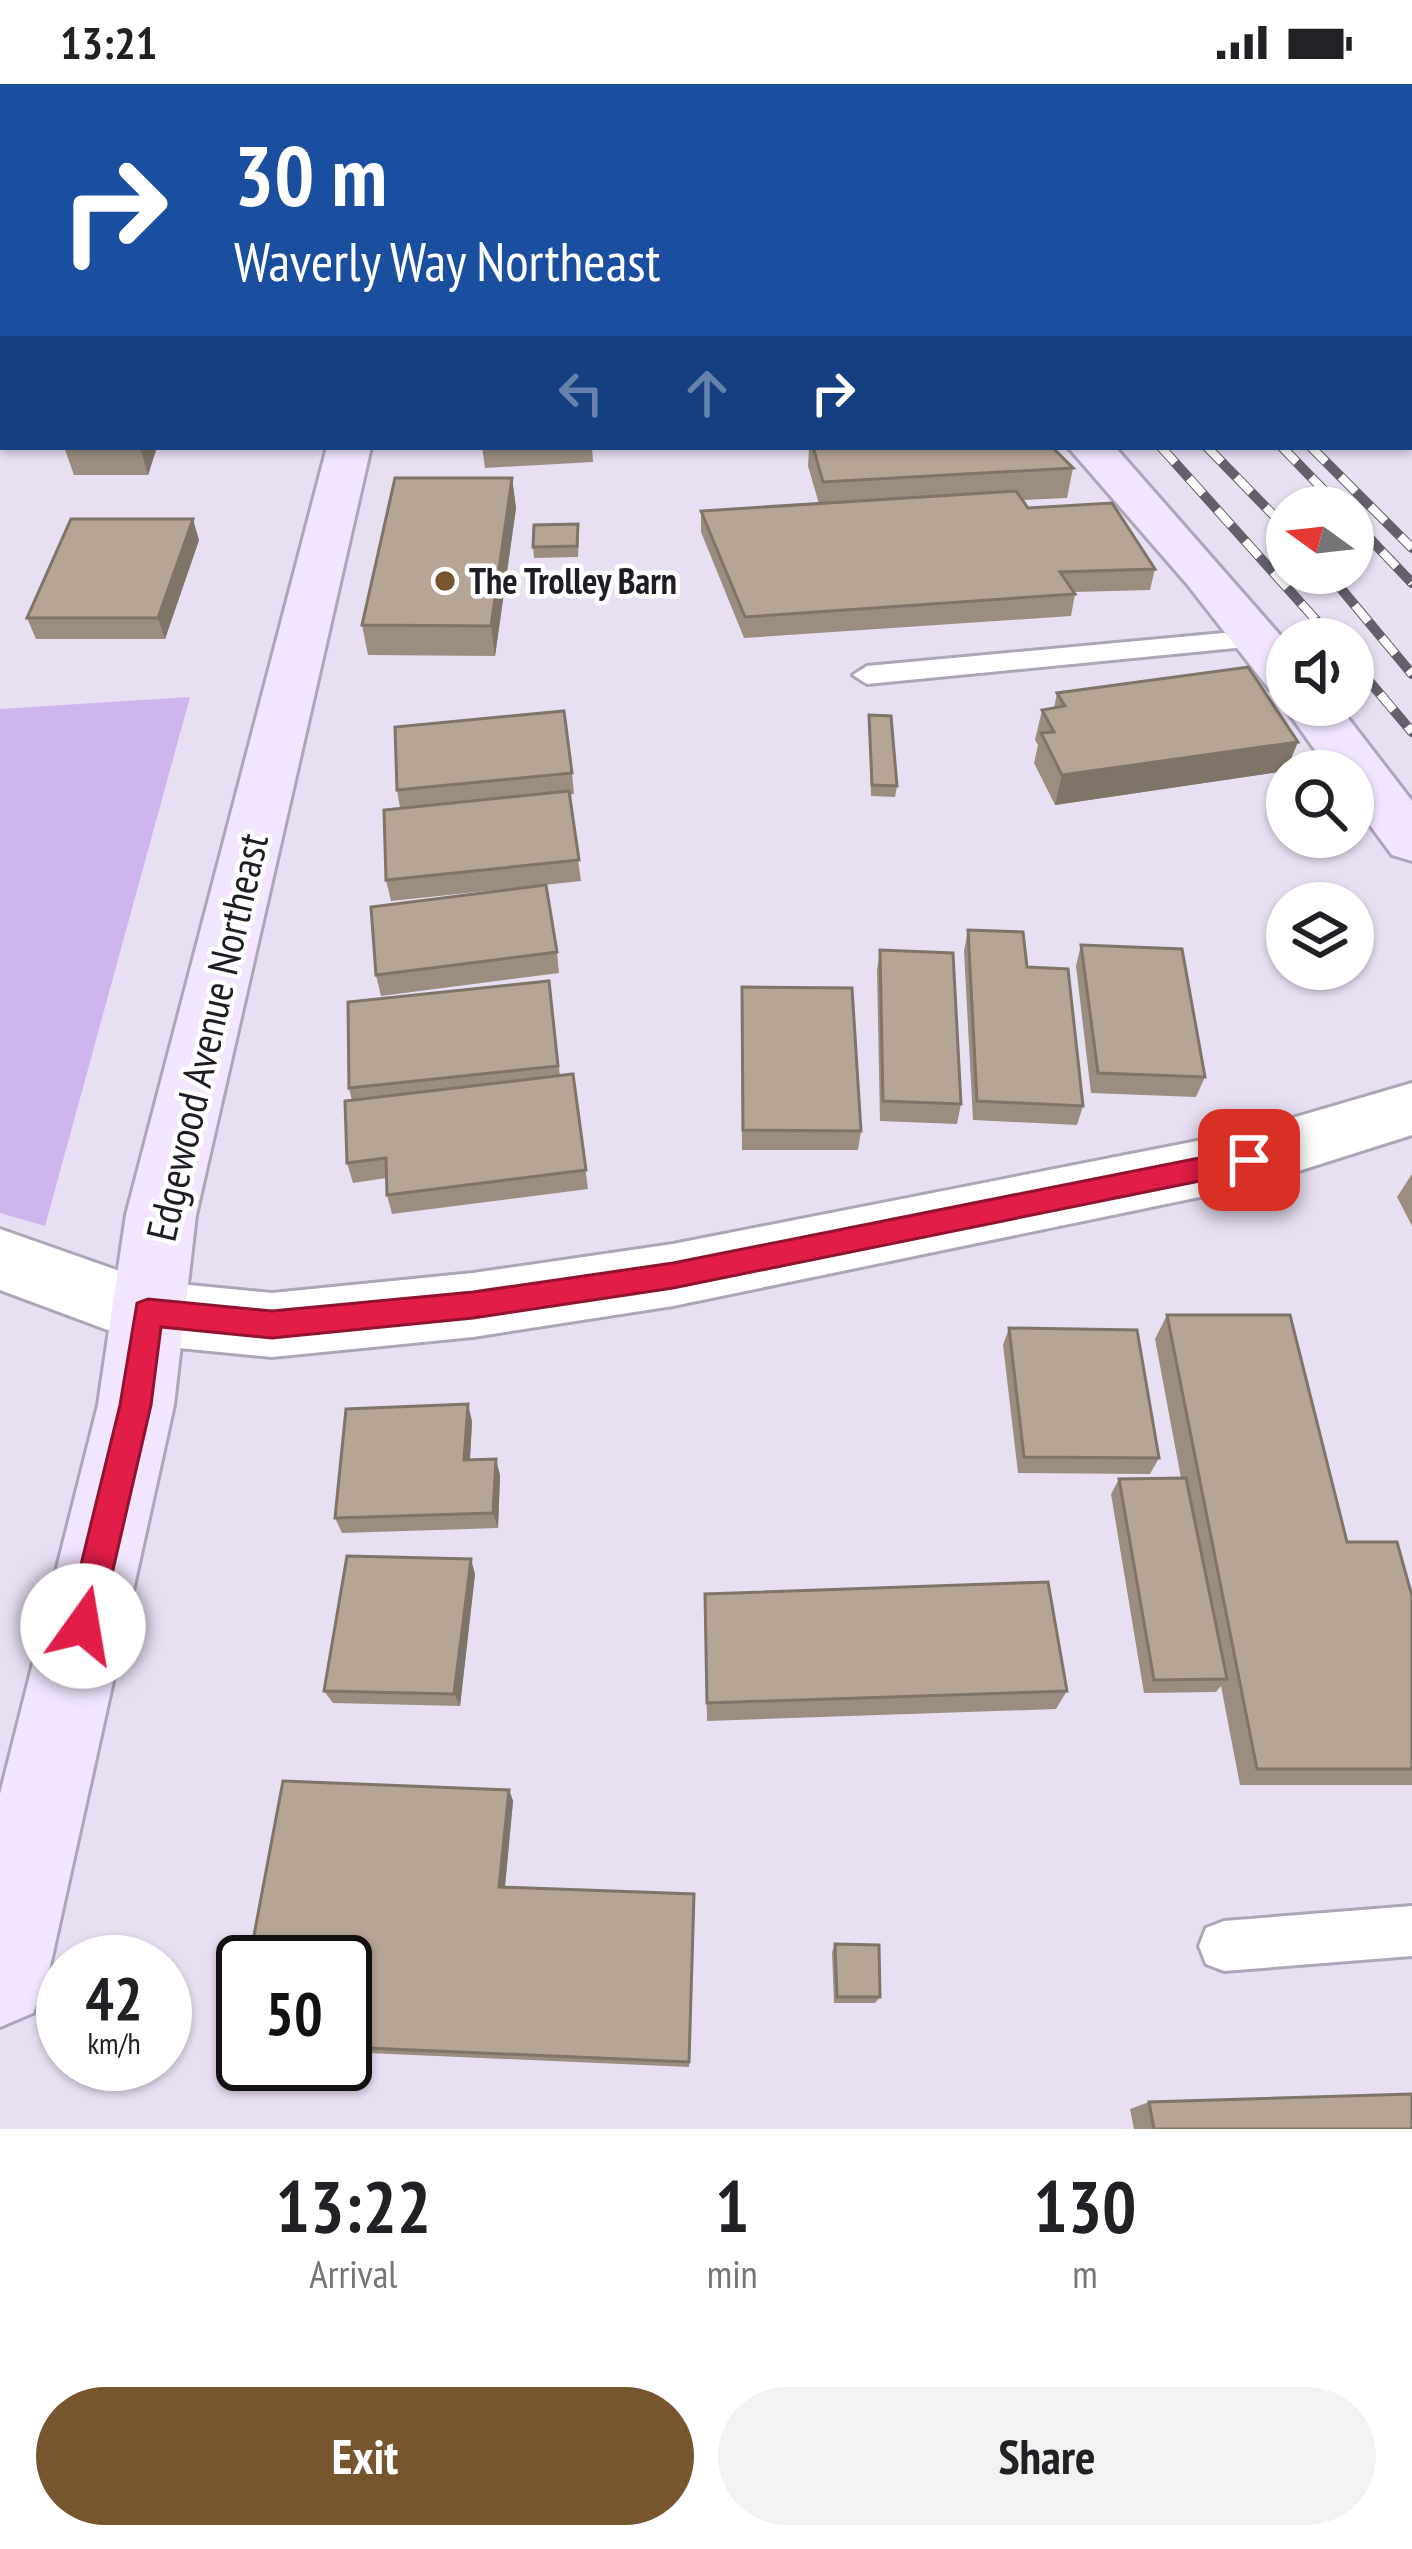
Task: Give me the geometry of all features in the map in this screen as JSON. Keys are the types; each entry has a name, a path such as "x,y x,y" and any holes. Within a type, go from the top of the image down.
{"main road":[{"name":"Edgewood Avenue Northeast","path":"0,1980 136,1405 161,1215 348,450"},
{"path":"1093,450 1266,651"},
{"path":"1326,726 1412,841"}],"street":[{"path":"0,1259 148,1312 272,1325 473,1305 673,1275 1249,1160 1412,1109"}],"lane":[{"path":"867,675 1266,658"},
{"path":"1224,1946 1412,1931"}],"shaded area":[{"path":"190,697 45,1226 0,1213 0,709"}],"building":[{"path":"814,450 1055,450 1073,468 823,482"},
{"name":"The Trolley Barn","path":"395,478 512,478 491,626 362,625"},
{"path":"1016,491 1028,508 1112,503 1155,569 1060,572 1075,594 745,617 701,511"},
{"path":"71,519 193,519 158,618 27,618"},
{"path":"578,524 577,546 533,547 534,525"},
{"path":"1248,667 1266,694 1266,726 1287,726 1298,742 1062,775 1041,733 1054,732 1042,710 1065,706 1057,693"},
{"path":"564,711 572,773 397,790 395,727"},
{"path":"869,715 891,716 897,786 872,785"},
{"path":"569,791 579,860 386,880 384,810"},
{"path":"546,885 557,952 376,975 371,907"},
{"path":"968,930 1023,932 1027,967 1068,969 1083,1106 977,1101"},
{"path":"1081,945 1182,949 1205,1077 1098,1073"},
{"path":"880,950 953,953 961,1104 883,1101"},
{"path":"549,981 558,1066 349,1088 348,1002"},
{"path":"742,987 852,988 861,1131 743,1130"},
{"path":"573,1074 586,1170 387,1195 386,1158 347,1163 345,1101"},
{"path":"1167,1315 1290,1315 1347,1542 1397,1542 1412,1596 1412,1769 1257,1769"},
{"path":"1009,1328 1137,1330 1159,1458 1024,1457"},
{"path":"468,1404 464,1460 496,1459 493,1513 335,1518 346,1409"},
{"path":"1186,1478 1227,1679 1154,1680 1119,1479"},
{"path":"347,1556 471,1559 454,1694 324,1691"},
{"path":"1048,1582 1067,1691 707,1703 705,1594"},
{"path":"283,1781 509,1790 499,1887 694,1894 689,2062 372,2048 372,1935 254,1935"},
{"path":"835,1944 879,1945 880,1997 837,1997"},
{"path":"1412,2094 1412,2129 1154,2129 1149,2102"}],"railway":[{"path":"1164,450 1314,618"},
{"path":"1210,450 1266,507"},
{"path":"1285,450 1320,486"},
{"path":"1314,450 1412,548"},
{"path":"1374,543 1412,583"},
{"path":"1345,594 1412,674"},
{"path":"1374,687 1412,732"}],"place":[{"name":"The Trolley Barn","path":"445,581"}],"route":[{"path":"83,1626 136,1405 148,1312 272,1325 473,1305 673,1275 1249,1160"}]}
